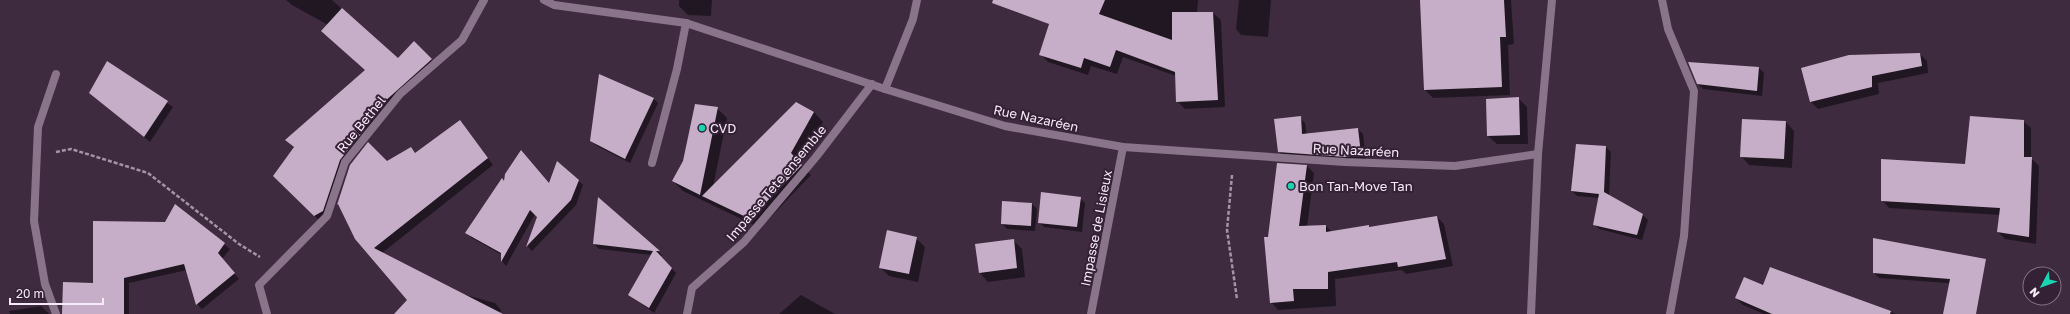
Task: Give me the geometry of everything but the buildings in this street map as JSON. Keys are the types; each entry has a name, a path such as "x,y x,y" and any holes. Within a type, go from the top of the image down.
{"street":[{"name":"Rue Bethel","path":"267,314 259,285 328,216 345,162 400,94 462,40 484,0"},
{"name":"Rue Nazaréen","path":"544,0 554,5 686,23 885,89 1005,126 1123,147 1345,162 1455,166 1538,154"},
{"path":"885,89 913,19 917,0"},
{"path":"1531,314 1538,154 1552,0"},
{"path":"1662,0 1668,29 1694,91 1684,236 1670,314"},
{"path":"652,163 677,69 686,23"},
{"path":"56,74 38,127 34,221 46,284 56,314"},
{"name":"Impasse Tete ensemble","path":"687,314 692,288 744,242 816,157 872,84"},
{"name":"Impasse de Lisieux","path":"1092,314 1123,147"}],"path":[{"path":"36,156 71,149 148,174 240,244 277,267"},
{"path":"1233,154 1227,230 1237,299"}],"place":[{"name":"CVD","path":"702,128"},
{"name":"Bon Tan-Move Tan","path":"1291,186"}]}
